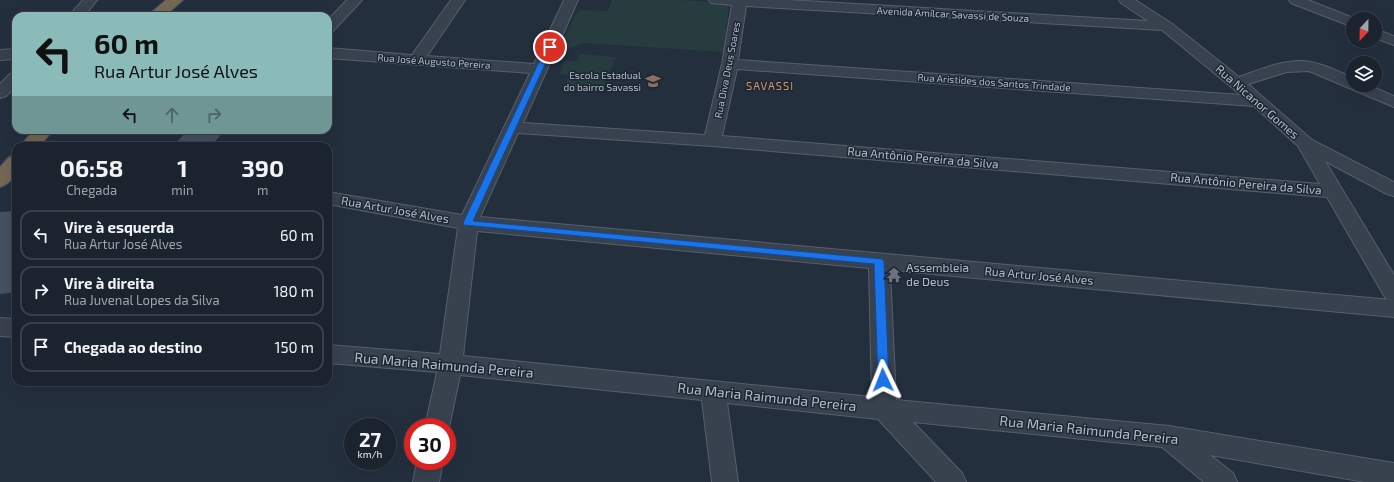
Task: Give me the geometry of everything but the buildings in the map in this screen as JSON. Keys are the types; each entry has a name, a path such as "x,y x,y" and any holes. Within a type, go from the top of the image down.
{"highway":[{"path":"148,12 160,0"},
{"path":"160,12 175,0"},
{"path":"34,142 40,134"}],"street":[{"path":"80,12 90,0"},
{"path":"332,24 355,0"},
{"path":"417,59 458,0"},
{"path":"439,418 450,364 468,223 572,0"},
{"name":"Avenida Amílcar Savassi de Souza","path":"716,0 1160,23"},
{"name":"Avenida Amílcar Savassi de Souza","path":"819,0 1160,23"},
{"name":"Rua Nicanor Gomes","path":"1126,0 1160,23 1237,82 1259,100 1305,143 1394,293"},
{"path":"1296,0 1346,21"},
{"name":"Rua Diva Deus Soares","path":"712,141 730,64 740,1"},
{"path":"1382,36 1394,41"},
{"name":"Rua José Augusto Pereira","path":"332,53 540,69"},
{"path":"0,55 12,54"},
{"name":"Rua Aristides dos Santos Trindade","path":"730,64 1259,100"},
{"path":"1237,82 1290,67 1303,66 1320,70 1346,81"},
{"path":"0,93 12,81"},
{"path":"1370,92 1394,102"},
{"name":"Rua Antônio Pereira da Silva","path":"513,127 712,141 1333,191"},
{"path":"1305,143 1394,190"},
{"name":"Rua Artur José Alves","path":"332,199 468,223 1394,309"},
{"path":"879,262 884,409 953,482"},
{"path":"0,327 12,328"},
{"name":"Rua Maria Raimunda Pereira","path":"332,354 450,364 1168,437 1394,475"},
{"path":"713,391 725,482"},
{"path":"1168,437 1224,482"},
{"path":"426,482 428,470"}],"green space":[{"path":"612,0 679,0 729,3 724,52 583,43 555,55 578,10 608,11"},
{"path":"579,54 616,57 602,90 563,89 569,75 559,74 565,61 577,61"}],"place":[{"name":"Escola Estadual do bairro Savassi","path":"653,81"},
{"name":"Assembleia de Deus","path":"894,275"}],"district":[{"name":"SAVASSI","path":"770,86"}],"route":[{"path":"550,47 468,223 879,262 883,380"}]}
